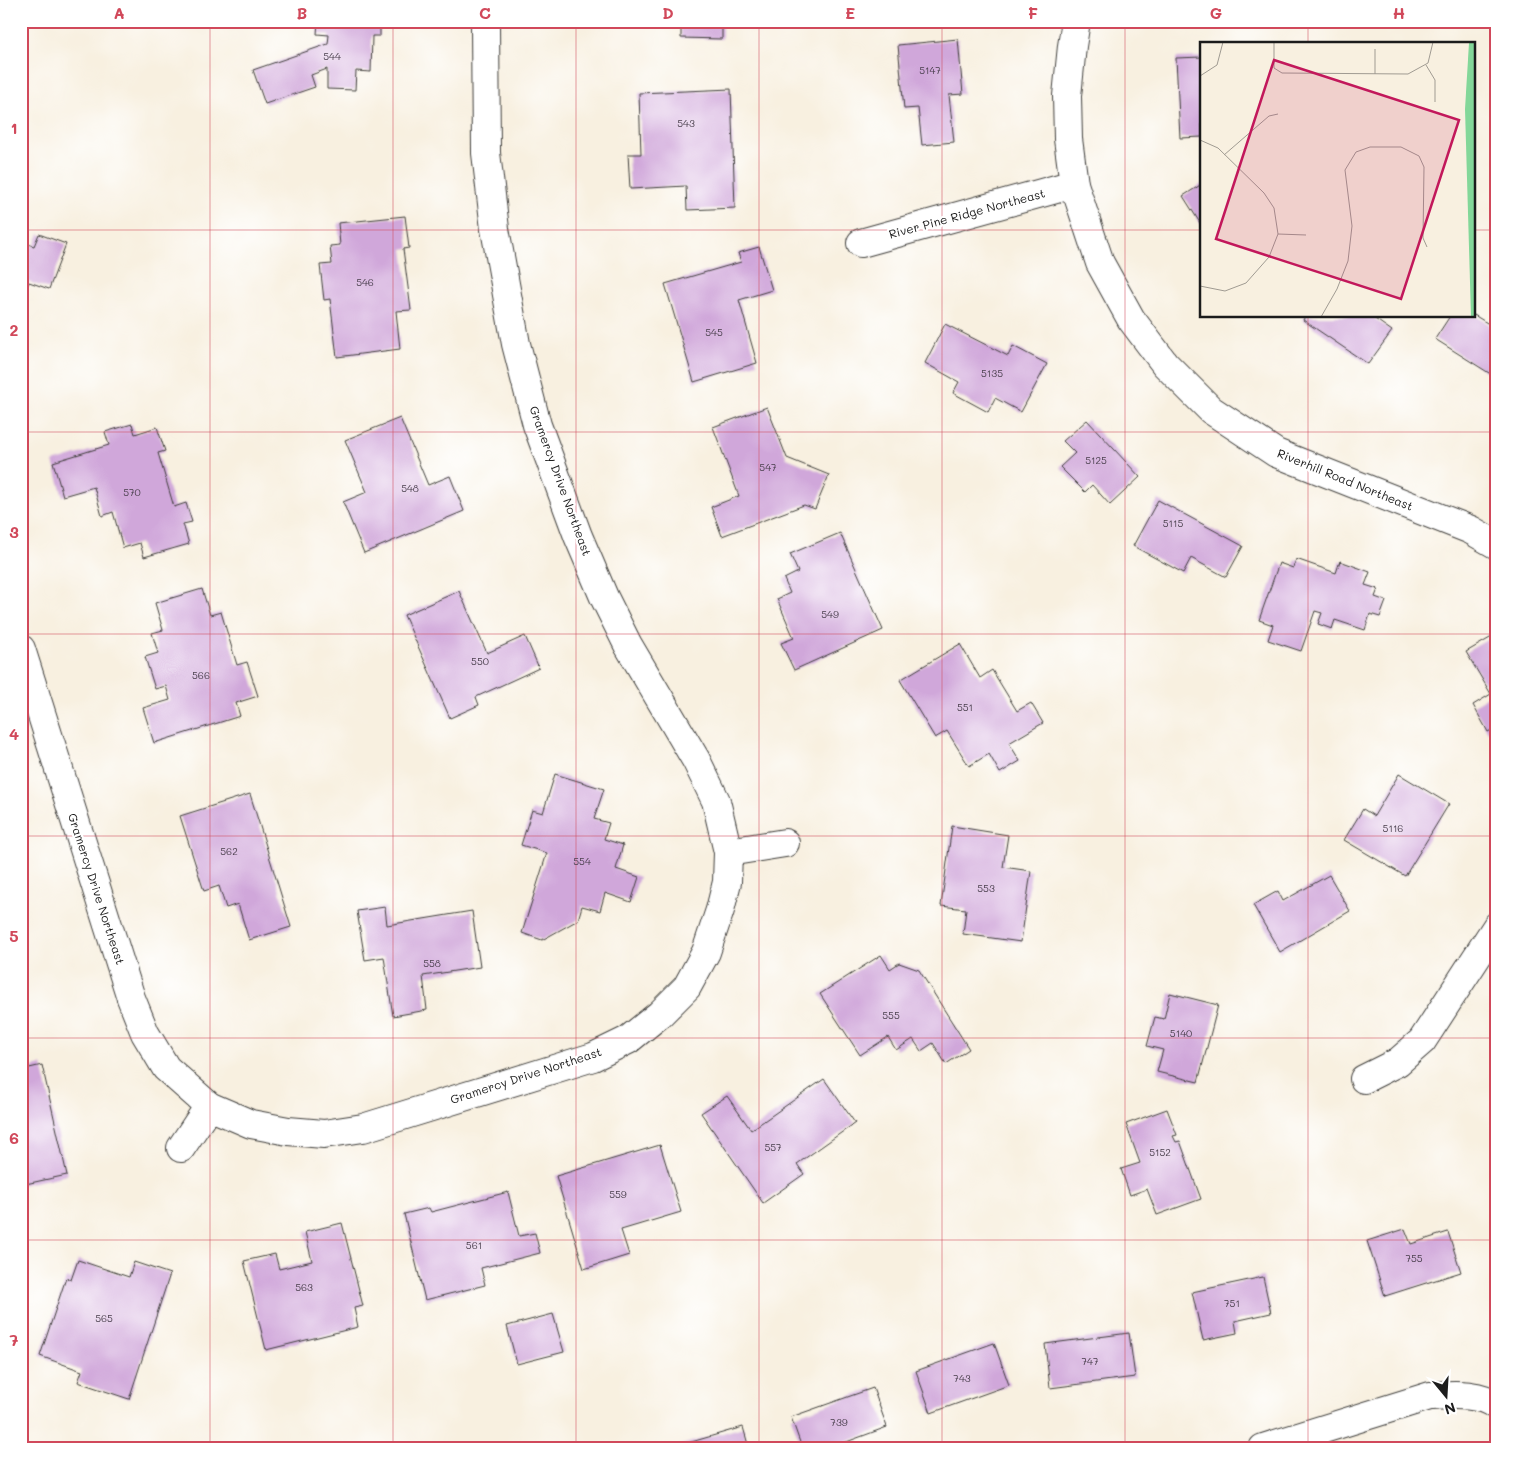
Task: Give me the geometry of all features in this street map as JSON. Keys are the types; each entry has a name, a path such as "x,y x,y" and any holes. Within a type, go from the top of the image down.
{"street":[{"name":"Gramercy Drive Northeast","path":"21,650 131,998 145,1033 166,1068 209,1106 251,1124 288,1131 324,1134 362,1128 593,1057 628,1040 660,1014 687,987 706,952 720,910 727,882 728,852 716,801 696,760 628,645 604,597 578,536 537,425 516,344 495,229 486,153 485,21"},
{"name":"Riverhill Road Northeast","path":"1076,21 1066,96 1068,139 1074,184 1100,263 1131,319 1165,364 1212,410 1276,453 1471,530 1497,545"},
{"name":"River Pine Ridge Northeast","path":"861,243 1074,184"},
{"path":"728,852 785,843"},
{"path":"1364,1079 1398,1062 1422,1041 1497,926"},
{"path":"181,1148 209,1106"},
{"path":"1263,1448 1430,1396 1458,1394 1494,1395"}],"building":[{"path":"318,21 380,21 380,36 372,36 371,72 356,71 355,90 327,89 327,69 311,75 315,87 265,104 253,70 328,44 329,35 317,34"},
{"path":"681,21 722,21 722,39 681,38"},
{"path":"958,39 963,94 949,95 954,142 922,145 918,108 904,109 898,45"},
{"path":"1200,57 1200,137 1180,138 1176,58"},
{"path":"731,89 735,208 687,210 686,186 630,189 628,154 641,154 639,93"},
{"path":"1200,185 1200,223 1183,196"},
{"path":"405,216 409,248 403,249 411,310 396,311 400,349 337,357 330,299 324,300 320,265 332,264 330,246 340,245 338,223"},
{"path":"39,234 66,244 49,289 29,282 21,300 21,242 34,246"},
{"path":"759,247 772,290 739,300 757,363 694,382 665,284 741,262 738,253"},
{"path":"1476,316 1497,329 1497,378 1435,339 1449,318 1476,318"},
{"path":"1304,318 1376,318 1392,331 1368,364 1303,320"},
{"path":"945,324 1008,356 1013,346 1047,364 1021,412 995,398 988,412 953,393 959,382 925,363"},
{"path":"767,407 787,458 829,475 815,509 804,505 722,536 711,507 739,496 713,427"},
{"path":"400,418 428,485 450,476 464,511 364,553 343,502 367,492 345,440"},
{"path":"1087,420 1140,477 1110,505 1092,485 1085,492 1060,467 1075,453 1063,441"},
{"path":"132,424 135,434 157,427 165,451 158,453 174,507 186,503 192,522 183,524 189,544 144,557 140,543 123,548 113,512 102,516 94,487 63,496 53,462 109,445 105,432"},
{"path":"1158,500 1243,546 1226,577 1191,558 1183,573 1133,546"},
{"path":"840,533 883,630 794,670 781,643 794,638 777,599 790,593 784,579 798,572 790,554"},
{"path":"1296,559 1336,573 1340,561 1370,572 1365,585 1378,589 1375,597 1386,601 1380,617 1370,614 1365,630 1335,620 1332,629 1318,624 1322,613 1315,611 1301,651 1268,640 1273,625 1259,620 1279,563 1293,568"},
{"path":"202,589 210,615 221,612 237,665 247,662 258,696 236,703 240,716 154,743 143,708 170,700 166,686 155,689 145,657 158,653 152,633 163,630 155,603"},
{"path":"459,591 487,653 525,636 539,668 476,697 479,705 450,718 404,615"},
{"path":"1497,634 1497,727 1488,732 1473,705 1491,694 1466,652"},
{"path":"960,644 980,678 992,670 1017,711 1031,703 1043,723 1009,743 1020,761 1000,773 989,754 969,766 947,731 935,738 900,680"},
{"path":"555,774 604,789 594,819 609,823 604,839 623,845 616,869 639,877 631,902 605,893 600,911 582,906 578,920 542,940 522,933 547,853 521,845 532,810 543,813"},
{"path":"1399,774 1449,804 1405,876 1344,840 1363,809 1374,816"},
{"path":"250,794 291,927 249,940 238,904 226,908 219,886 204,891 180,816"},
{"path":"952,826 1008,835 1003,867 1031,871 1021,942 963,934 966,909 941,906"},
{"path":"1329,875 1350,911 1280,952 1253,905 1278,891 1283,901"},
{"path":"385,907 387,925 472,911 480,967 423,976 427,1010 393,1016 384,957 365,960 357,911"},
{"path":"881,955 890,969 899,963 919,970 969,1049 946,1064 933,1043 921,1051 913,1039 896,1050 888,1037 860,1055 820,994"},
{"path":"1170,993 1218,1005 1198,1082 1157,1072 1163,1050 1147,1046 1155,1017 1164,1019"},
{"path":"42,1065 67,1175 21,1185 21,1070"},
{"path":"824,1079 855,1123 797,1164 804,1174 763,1203 701,1113 727,1096 751,1130"},
{"path":"1167,1109 1177,1135 1173,1136 1176,1142 1180,1141 1201,1199 1157,1215 1147,1189 1130,1195 1121,1169 1140,1163 1126,1124"},
{"path":"660,1145 681,1212 621,1230 629,1255 584,1269 556,1176"},
{"path":"508,1192 519,1236 535,1233 540,1253 481,1268 485,1285 425,1300 404,1214 429,1208 431,1212"},
{"path":"342,1223 363,1306 354,1308 358,1327 266,1350 244,1261 275,1254 279,1269 312,1261 305,1232"},
{"path":"1405,1229 1411,1244 1448,1232 1461,1272 1385,1296 1367,1241"},
{"path":"78,1260 129,1277 134,1262 170,1274 129,1399 78,1382 82,1371 40,1356 66,1278 71,1280"},
{"path":"1263,1277 1271,1313 1235,1321 1237,1333 1203,1340 1192,1292"},
{"path":"553,1314 564,1352 517,1364 507,1326"},
{"path":"1129,1333 1135,1377 1050,1388 1045,1344"},
{"path":"994,1343 1009,1385 931,1413 916,1371"},
{"path":"873,1388 887,1427 830,1448 802,1448 791,1417"},
{"path":"743,1427 749,1448 674,1448 674,1447"}]}
